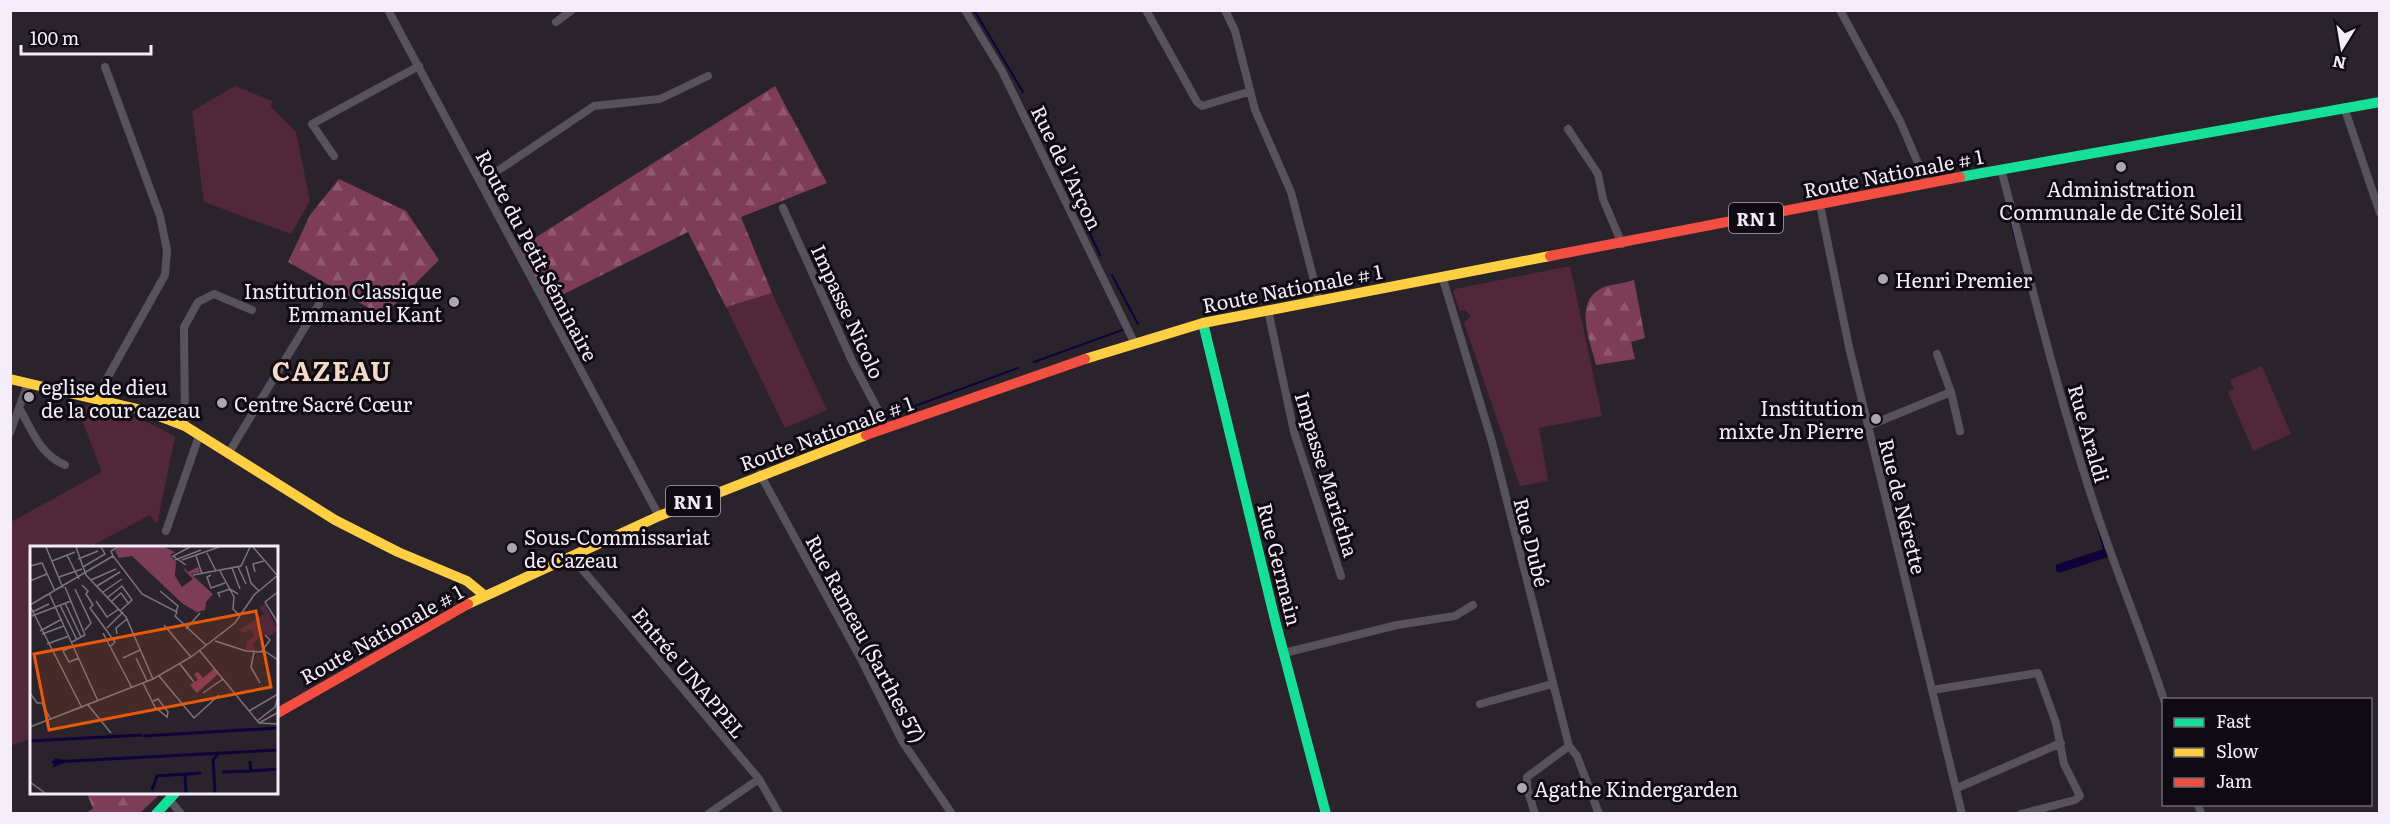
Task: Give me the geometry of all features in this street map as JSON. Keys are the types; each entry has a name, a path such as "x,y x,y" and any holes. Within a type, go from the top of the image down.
{"main road":[{"name":"Route Nationale # 1","path":"278,713 484,595 659,516 760,474 887,427 1134,342 1203,323 1442,276 1622,244 2001,169 2379,102"},
{"name":"Rue Germain","path":"1203,323 1326,813"},
{"path":"10,379 146,411 185,426 335,520 467,581 484,595"},
{"path":"156,813 173,796"}],"street":[{"name":"Route du Petit Séminaire","path":"388,10 659,516"},
{"path":"556,22 572,10"},
{"name":"Rue de l'Arçon","path":"965,10 1002,71 1134,342"},
{"path":"1146,10 1197,102 1202,106 1210,105 1248,92"},
{"path":"1225,10 1235,31 1248,92 1291,192 1319,300"},
{"path":"1840,10 1900,121 1927,184"},
{"path":"334,156 312,124 419,66"},
{"path":"96,398 165,275 167,250 160,216 135,154 133,138 105,67"},
{"path":"481,183 594,106 660,99 708,76"},
{"path":"2344,107 2379,213"},
{"path":"1568,129 1598,174 1603,199 1622,244"},
{"name":"Rue Araldi","path":"2001,169 2041,322 2095,508 2145,638 2164,698"},
{"name":"Rue de Nérette","path":"1820,205 1868,426 1962,813"},
{"name":"Impasse Nicolo","path":"783,208 854,363 887,427"},
{"name":"Rue Dubé","path":"1442,276 1492,442 1569,746 1577,756 1599,813"},
{"path":"185,426 184,327 198,302 214,294 252,310"},
{"path":"228,454 319,304"},
{"name":"Impasse Marietha","path":"1268,310 1294,432 1341,576"},
{"path":"1937,354 1951,392 1960,431"},
{"path":"10,434 21,411 28,383"},
{"path":"1868,426 1951,392"},
{"path":"21,411 39,446 51,459 65,465"},
{"path":"166,531 199,436"},
{"name":"Rue Rameau (Sarthes 57)","path":"760,474 861,659 902,741 952,813"},
{"name":"Entrée UNAPPEL","path":"571,556 759,779 779,813"},
{"path":"1284,653 1397,625 1455,616 1473,605"},
{"path":"1932,690 2037,673 2046,690 2061,743 2064,764 2079,797 2021,813"},
{"path":"1480,704 1552,684"},
{"path":"1957,788 2061,743"},
{"path":"1535,813 1527,788 1527,777 1569,746"},
{"path":"708,813 759,779"},
{"path":"173,796 181,813"}],"shaded area":[{"path":"235,86 272,101 271,107 296,132 310,201 291,234 204,202 192,111"},
{"path":"1570,266 1602,416 1539,428 1548,481 1520,486 1464,323 1471,316 1465,310 1460,311 1453,292 1455,289"},
{"path":"772,293 827,410 785,428 726,307"},
{"path":"2262,366 2291,434 2253,451 2228,392 2234,389 2230,380"},
{"path":"76,404 115,412 152,424 175,437 157,524 150,515 92,546 30,546 30,738 11,746 11,522 102,472"}],"green space":[{"path":"775,86 827,183 741,217 772,293 726,307 688,232 548,302 519,248"},
{"path":"339,179 406,211 439,260 383,316 288,262 310,215"},
{"path":"1634,280 1645,338 1631,342 1635,359 1596,365 1587,332 1586,310 1589,300 1596,292 1607,286"},
{"path":"87,794 160,794 140,813 85,813 93,809"}],"waterway":[{"path":"974,10 1023,92"},
{"path":"1031,110 1100,255"},
{"path":"2011,223 2016,241"},
{"path":"1112,275 1138,324"},
{"path":"1034,362 1125,329"},
{"path":"893,414 1018,368"},
{"path":"2097,523 2104,550"},
{"path":"2060,568 2109,552"}],"traffic: fast":[{"path":"1960,177 2380,102"},
{"path":"1203,323 1276,624 1326,814"},
{"path":"156,814 174,794"}],"traffic: slow":[{"path":"1085,359 1203,323 1550,256"},
{"path":"10,379 146,411 185,426 335,520 398,552 467,581 484,595"},
{"path":"468,604 659,516 866,435"}],"traffic: jam":[{"path":"1550,256 1960,177"},
{"path":"866,435 1085,359"},
{"path":"278,713 468,604"}],"place":[{"name":"Administration Communale de Cité Soleil","path":"2121,167"},
{"name":"Henri Premier","path":"1883,279"},
{"name":"Institution Classique Emmanuel Kant","path":"454,302"},
{"name":"eglise de dieu de la cour cazeau","path":"29,397"},
{"name":"Centre Sacré Cœur","path":"222,403"},
{"name":"Institution mixte Jn Pierre","path":"1876,419"},
{"name":"Sous-Commissariat de Cazeau","path":"512,548"},
{"name":"Agathe Kindergarden","path":"1522,788"}],"district":[{"name":"CAZEAU","path":"332,369"}]}
